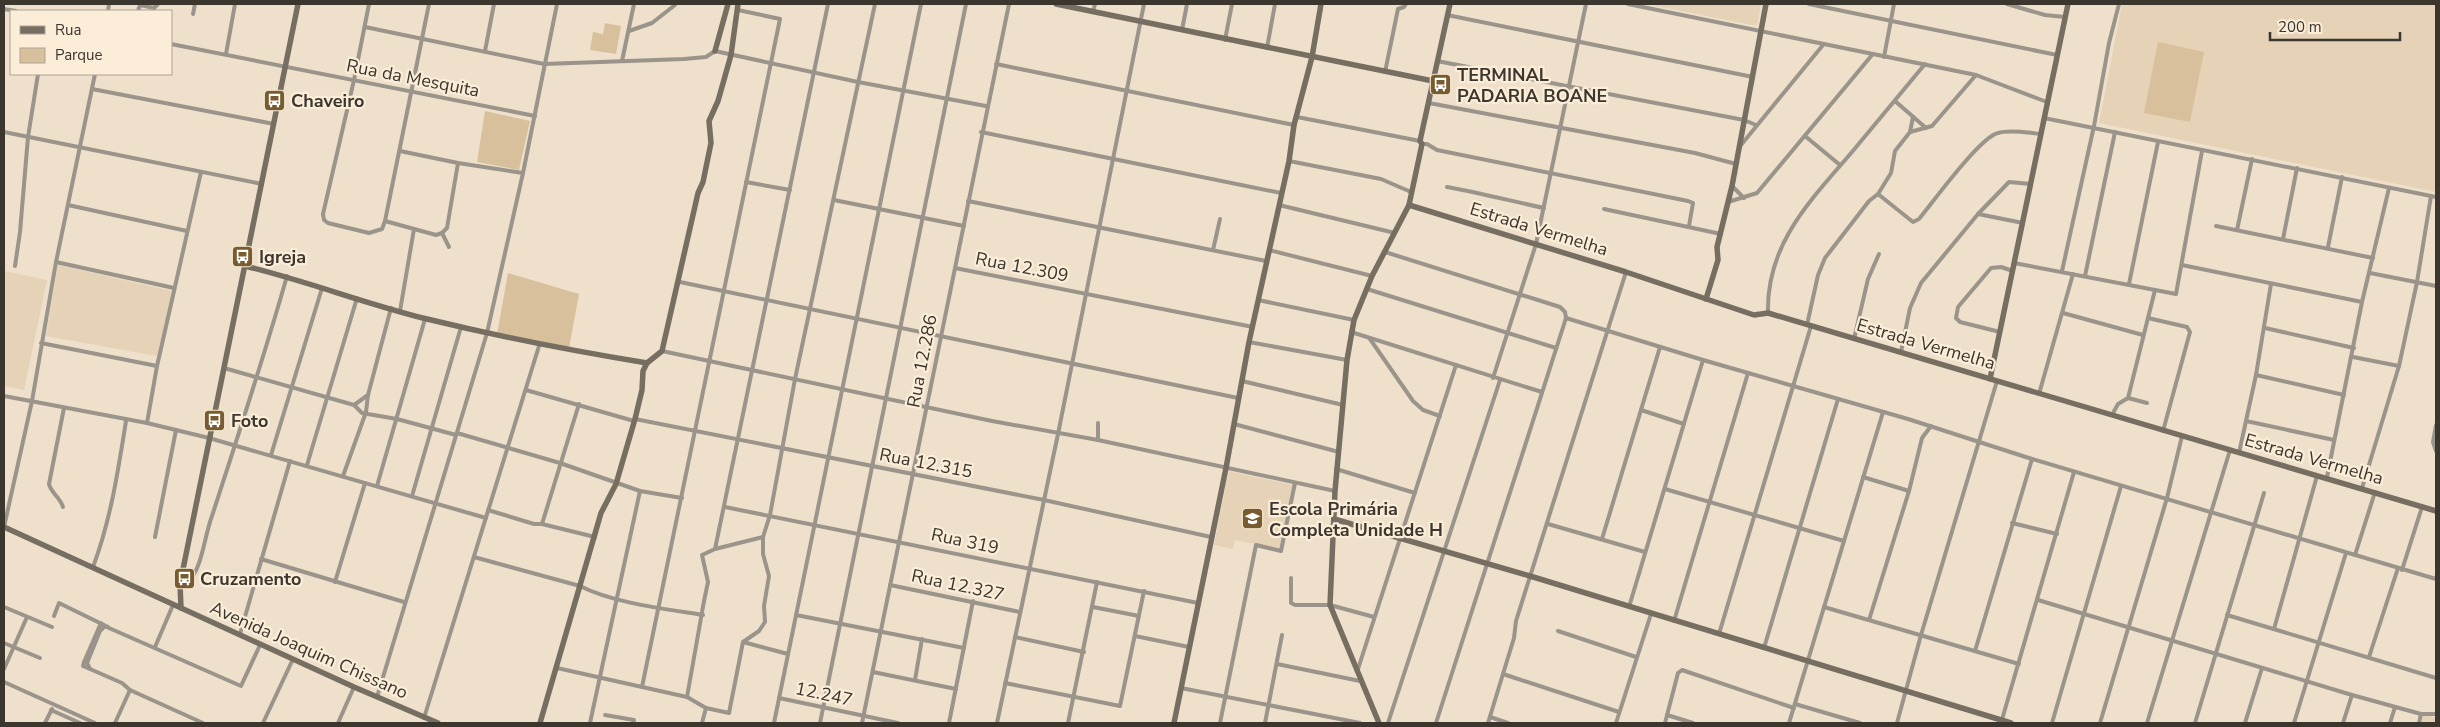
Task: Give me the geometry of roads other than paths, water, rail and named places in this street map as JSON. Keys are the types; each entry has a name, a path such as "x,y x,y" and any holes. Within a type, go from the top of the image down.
{"street":[{"path":"138,10 139,6 154,8 158,4"},
{"path":"193,14 195,4"},
{"path":"226,54 235,4"},
{"path":"181,608 180,585 298,4"},
{"path":"369,4 354,80 323,214 324,220 328,223 369,233 382,229 385,221 424,37 429,4"},
{"path":"485,51 494,4"},
{"path":"377,698 404,602 487,333 535,116 556,4"},
{"path":"622,61 634,4"},
{"path":"365,26 544,64 706,57 715,51 728,4"},
{"path":"716,549 717,531 725,507 828,4"},
{"path":"557,668 686,697 706,708 729,713 743,642 759,631 765,622 764,606 769,576 764,554 763,536 770,515 795,379 875,4"},
{"path":"774,723 921,4"},
{"path":"820,723 924,219 946,98 966,4"},
{"name":"Rua 12.286","path":"862,723 964,226 986,106 1009,4"},
{"path":"1056,4 1433,81"},
{"path":"1094,12 1095,4"},
{"path":"997,723 1058,434 1084,294 1144,4"},
{"path":"1182,30 1188,4"},
{"path":"1225,40 1232,4"},
{"path":"1267,48 1275,4"},
{"path":"1174,723 1226,468 1249,342 1270,250 1294,125 1312,57 1321,4"},
{"path":"1385,72 1398,9 1406,4"},
{"path":"1379,723 1357,674 1330,605 1336,469 1351,332 1372,276 1409,205 1450,4"},
{"path":"1493,378 1536,244 1586,4"},
{"path":"1628,4 1976,75 2047,102"},
{"path":"1706,299 1718,260 1718,248 1732,186 1766,4"},
{"path":"1809,4 2057,55"},
{"path":"1884,57 1894,4"},
{"path":"2006,4 2044,15 2066,18"},
{"path":"2029,10 2030,4"},
{"path":"1897,723 1921,635 1980,443 1994,380 2000,332 2012,271 2068,4"},
{"path":"2062,271 2094,126 2109,43 2119,4"},
{"path":"629,30 652,23 675,5"},
{"path":"540,723 601,514 616,484 642,390 643,371 647,363 662,352 680,282 711,143 709,121 718,102 731,55 738,7 780,18 642,687"},
{"path":"1447,15 1753,77"},
{"name":"Rua da Mesquita","path":"172,44 535,116"},
{"path":"1739,146 1823,45"},
{"path":"715,51 858,82 986,106"},
{"path":"1728,202 1757,193 1766,185 1872,55"},
{"path":"1437,61 1744,120 1756,125"},
{"path":"996,64 1294,125"},
{"path":"1768,313 1767,297 1774,267 1798,215 1925,64"},
{"path":"15,266 20,232 28,137 38,75"},
{"path":"4,527 32,401 56,262 95,75"},
{"path":"1910,132 1932,126 1976,75"},
{"path":"92,88 274,124"},
{"path":"1894,101 1926,128"},
{"path":"1429,103 1696,154 1736,164"},
{"path":"1297,117 1427,144 1437,150 1688,200 1693,203 1694,208 1689,226"},
{"path":"1719,634 1793,386 1809,326 1818,275 1825,258 1864,208 1878,194 1891,173 1895,151 1910,132 1913,117"},
{"path":"2044,118 2094,126 2158,142 2252,158 2436,197"},
{"path":"4,132 262,184"},
{"path":"981,132 1281,193"},
{"path":"2085,276 2115,132"},
{"path":"1878,194 1913,222 1919,219 1962,165 1985,141 1997,133 2041,134"},
{"path":"1805,136 1840,165"},
{"path":"2130,284 2158,142"},
{"path":"2014,262 2176,294 2202,150"},
{"path":"400,151 458,163 523,173"},
{"path":"2237,230 2252,158"},
{"path":"1288,161 1380,178 1412,192"},
{"path":"385,221 414,230 436,235 442,234 447,228 458,163"},
{"path":"2283,239 2297,168"},
{"path":"147,424 157,366 200,172"},
{"path":"2328,247 2342,178"},
{"path":"746,182 790,190"},
{"path":"1901,352 1910,308 1921,283 1978,214 2009,182 2031,184"},
{"path":"1732,186 1745,198"},
{"path":"1447,187 1491,194 1501,200 1544,208"},
{"path":"2327,478 2353,357 2362,302 2389,188"},
{"path":"2362,488 2399,366 2417,282 2431,196"},
{"path":"834,200 964,226"},
{"path":"968,201 1266,261"},
{"path":"68,205 187,231"},
{"path":"1279,205 1395,233"},
{"name":"Estrada Vermelha","path":"1409,205 1626,272 1754,315 1768,313 2436,511"},
{"path":"1604,209 1721,234"},
{"path":"1978,214 2023,224"},
{"path":"1213,250 1220,219"},
{"path":"2216,226 2328,247 2373,258"},
{"path":"400,311 414,230"},
{"path":"442,234 449,247"},
{"path":"1270,250 1372,276"},
{"path":"1385,252 1560,306 1565,312 1566,318 1436,723"},
{"path":"1854,339 1868,279 1879,254"},
{"path":"56,262 174,288"},
{"path":"2182,265 2362,302"},
{"path":"245,266 322,286 425,319 540,346 647,363"},
{"path":"2000,332 1960,322 1956,314 1958,307 1990,268 2001,267 2012,271"},
{"name":"Rua 12.309","path":"955,268 1253,327"},
{"path":"1488,723 1514,638 1516,620 1548,524 1626,272"},
{"path":"2370,273 2436,286"},
{"path":"2039,394 2074,274"},
{"path":"155,647 171,603 180,585 188,583 194,574 259,377 287,276"},
{"path":"680,282 1238,398"},
{"path":"2239,453 2256,376 2271,284"},
{"path":"271,456 322,286"},
{"path":"1367,289 1556,348"},
{"path":"2112,414 2118,404 2128,398 2155,290"},
{"path":"307,466 357,298"},
{"path":"1258,300 1354,320"},
{"path":"343,476 366,412 368,394 391,308"},
{"path":"2063,313 2143,335"},
{"path":"1566,318 1931,426 2074,472 2212,511 2436,579"},
{"path":"2148,318 2187,327 2190,332 2163,430"},
{"path":"377,486 425,319"},
{"path":"412,496 461,327"},
{"path":"2265,328 2354,348"},
{"path":"1351,332 1542,392"},
{"path":"1369,337 1413,401 1423,410 1440,416"},
{"path":"1249,342 1347,360"},
{"path":"41,343 157,366"},
{"path":"426,720 488,510 540,346"},
{"path":"1602,539 1660,347"},
{"path":"662,352 752,369 1058,434 1098,440 1335,491"},
{"path":"2353,357 2399,366"},
{"path":"1629,607 1666,489 1703,360"},
{"path":"1357,674 1456,365"},
{"path":"224,368 328,396 354,405 359,411 456,434 560,463 640,491 682,498"},
{"path":"1674,621 1748,373"},
{"path":"2256,376 2344,395"},
{"path":"1388,723 1500,380"},
{"path":"1242,381 1343,405"},
{"name":"Rua 12.315","path":"526,390 634,420 1044,500 1211,536"},
{"path":"354,405 368,394"},
{"path":"4,396 209,438 486,518"},
{"path":"2128,398 2147,403"},
{"path":"1764,648 1838,399"},
{"path":"542,524 579,404"},
{"path":"63,507 57,494 50,489 49,484 64,408"},
{"path":"1640,410 1684,424"},
{"path":"1789,723 1883,412"},
{"path":"93,567 107,527 114,497 126,421"},
{"path":"2246,421 2334,440"},
{"path":"1098,424 1098,440"},
{"path":"1234,424 1339,452"},
{"path":"2436,425 2433,442 2436,451"},
{"path":"1869,620 1909,490 1922,438 1931,426"},
{"path":"154,537 176,430"},
{"path":"2100,723 2167,498 2182,436"},
{"path":"2147,723 2230,450"},
{"path":"1975,651 2032,459"},
{"path":"240,634 290,461"},
{"path":"1336,469 1415,493"},
{"path":"2001,722 2074,472"},
{"path":"2274,629 2317,476"},
{"path":"1864,477 1909,490"},
{"path":"335,582 365,483"},
{"path":"1220,723 1256,546 1281,551 1295,483"},
{"path":"2052,723 2121,486"},
{"path":"1666,489 1844,541"},
{"path":"590,723 640,491"},
{"path":"2355,555 2375,492"},
{"path":"2195,723 2264,493"},
{"name":"Rua 319","path":"725,507 1198,603"},
{"path":"2369,657 2422,507"},
{"path":"488,510 534,524 542,524 595,537"},
{"path":"1334,519 1530,576 1907,691 2001,722 2011,723"},
{"path":"2012,522 2057,534"},
{"path":"1548,524 1645,552"},
{"name":"Avenida Joaquim Chissano","path":"4,527 377,698 426,720 438,723"},
{"path":"686,697 708,582 702,555 716,549 763,536"},
{"path":"2294,723 2346,553"},
{"path":"474,557 580,586 591,592 659,608 703,615"},
{"path":"261,559 404,602"},
{"path":"1292,578 1291,603 1295,605 1330,605 1374,617"},
{"path":"1068,723 1097,582"},
{"name":"Rua 12.327","path":"890,585 1020,612"},
{"path":"1005,683 1120,706 1144,591"},
{"path":"2038,600 2352,695 2422,714 2436,714"},
{"path":"949,723 972,601"},
{"path":"54,616 59,603 110,628"},
{"path":"4,607 52,627"},
{"path":"1093,607 1139,616"},
{"path":"1824,607 2019,664"},
{"path":"1616,723 1651,614"},
{"path":"796,615 964,648"},
{"path":"2227,615 2436,678"},
{"path":"4,669 27,617"},
{"path":"101,623 83,666 122,683 130,690 203,723"},
{"path":"90,669 86,662 104,626 241,686 260,645"},
{"path":"1558,631 1636,657"},
{"path":"1265,723 1282,635"},
{"path":"1134,636 1189,647"},
{"path":"1015,637 1084,652"},
{"path":"915,680 922,639"},
{"path":"743,642 788,654"},
{"path":"4,643 40,658"},
{"path":"263,723 293,659"},
{"path":"1277,664 1360,681"},
{"path":"2245,723 2262,668"},
{"path":"1665,723 1678,673 1682,670 1794,706 1860,723"},
{"path":"873,672 956,689"},
{"path":"1503,674 1619,712"},
{"path":"4,684 95,723"},
{"path":"338,723 354,687"},
{"path":"1181,688 1360,723"},
{"path":"115,723 130,690"},
{"path":"2344,723 2352,695"},
{"name":"12.247","path":"779,698 823,709 898,723"},
{"path":"45,723 54,705"},
{"path":"2390,723 2394,707"},
{"path":"702,723 706,708"},
{"path":"51,710 80,723"},
{"path":"2419,723 2422,714"},
{"path":"605,715 634,720 633,723"},
{"path":"1667,715 1693,723"},
{"path":"1490,717 1508,723"}],"place":[{"name":"TERMINAL PADARIA BOANE","path":"1441,85"},
{"name":"Chaveiro","path":"275,101"},
{"name":"Igreja","path":"243,257"},
{"name":"Foto","path":"215,421"},
{"name":"Escola Primária Completa Unidade H","path":"1253,519"},
{"name":"Cruzamento","path":"184,579"}]}
